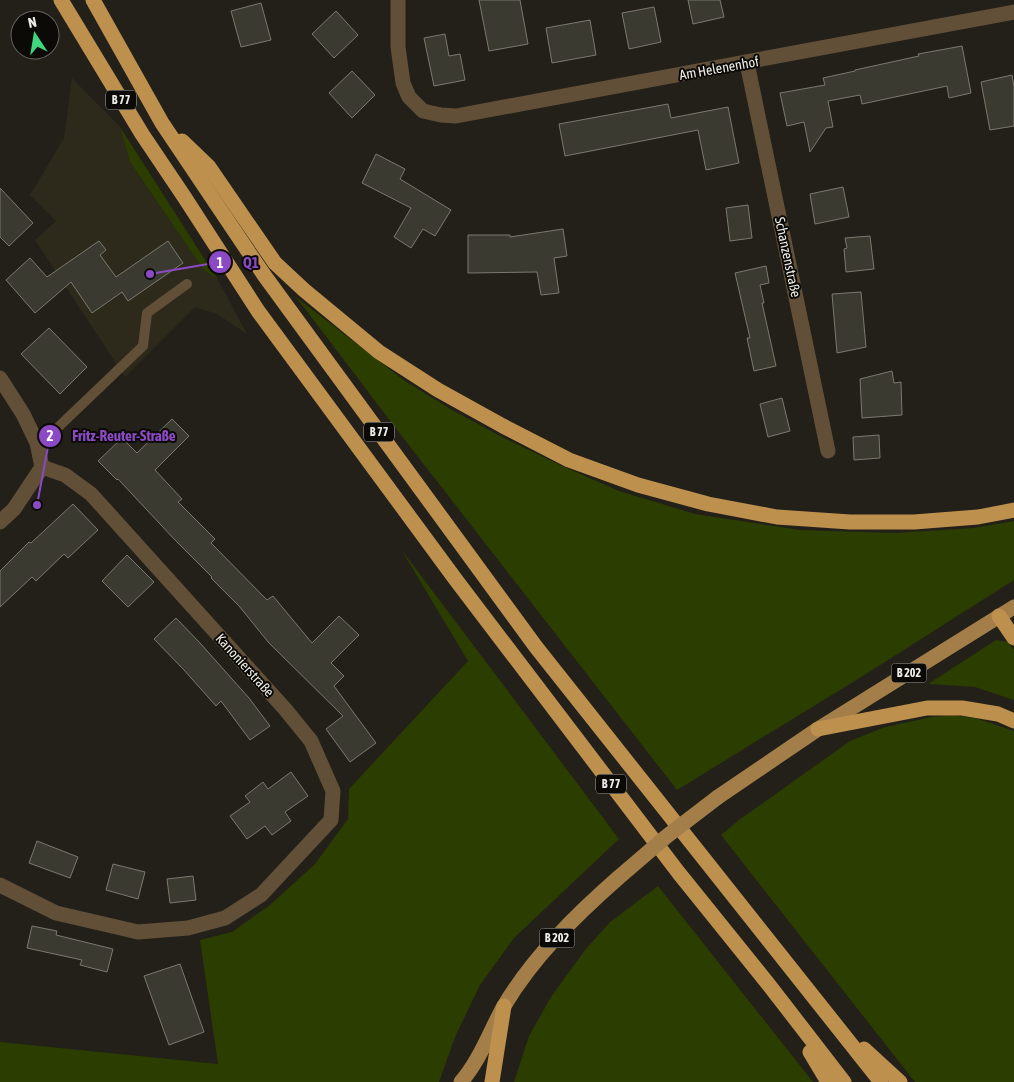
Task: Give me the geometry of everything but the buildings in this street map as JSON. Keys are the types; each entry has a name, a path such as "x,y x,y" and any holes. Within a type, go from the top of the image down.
{"highway":[{"name":"B 77","path":"61,0 142,134 258,312 456,580 678,872 844,1082"},
{"name":"B 77","path":"93,0 162,122 264,275 536,647 881,1082"},
{"path":"162,122 210,167 275,263 304,290 379,352 423,381 502,426 569,460 638,486 708,504 777,517 850,522 914,522 978,517 1014,510"},
{"path":"999,616 1014,638"},
{"path":"818,729 927,708 962,708 998,714 1014,721"},
{"path":"769,985 828,1082"},
{"path":"492,1082 504,1006"},
{"path":"831,1018 900,1082"}],"main road":[{"name":"B 202","path":"467,1079 504,1006 532,967 588,905 618,878 667,836 718,797 818,729 1014,607"}],"street":[{"name":"Am Helenenhof","path":"398,0 398,47 403,83 409,97 423,111 456,116 1014,12"},
{"name":"Schanzenstraße","path":"747,62 828,451"},
{"path":"0,378 23,414 37,443 42,467 14,509 0,522"},
{"name":"Kanonierstraße","path":"0,885 56,913 138,932 188,928 225,918 261,895 331,820 333,791 311,741 285,709 91,494 65,475 42,467"}],"lane":[{"path":"37,443 51,434 143,346 147,313 187,284"}],"shaded area":[{"path":"72,78 120,127 130,162 203,269 218,280 247,334 217,314 195,307 125,377 35,240 56,221 30,195 64,138"}],"green space":[{"path":"120,127 218,280 203,269 130,162"},
{"path":"296,297 405,381 452,410 502,437 619,491 695,514 800,530 895,533 973,528 1014,521 1014,580 866,674 677,790"},
{"path":"401,549 619,839 514,938 480,985 455,1037 439,1082 0,1082 0,1042 218,1064 200,940 232,932 270,905 315,864 348,819 349,789 468,661"},
{"path":"996,640 1008,642 1014,650 1014,700 975,687 928,684"},
{"path":"951,715 975,718 1014,731 1014,1082 915,1082 721,835 739,820 850,741 885,727"},
{"path":"658,886 813,1082 514,1082 529,1036 551,997 585,950 610,922"}],"place":[{"name":"Q1","path":"150,274"},
{"name":"Fritz-Reuter-Straße","path":"37,505"}]}
